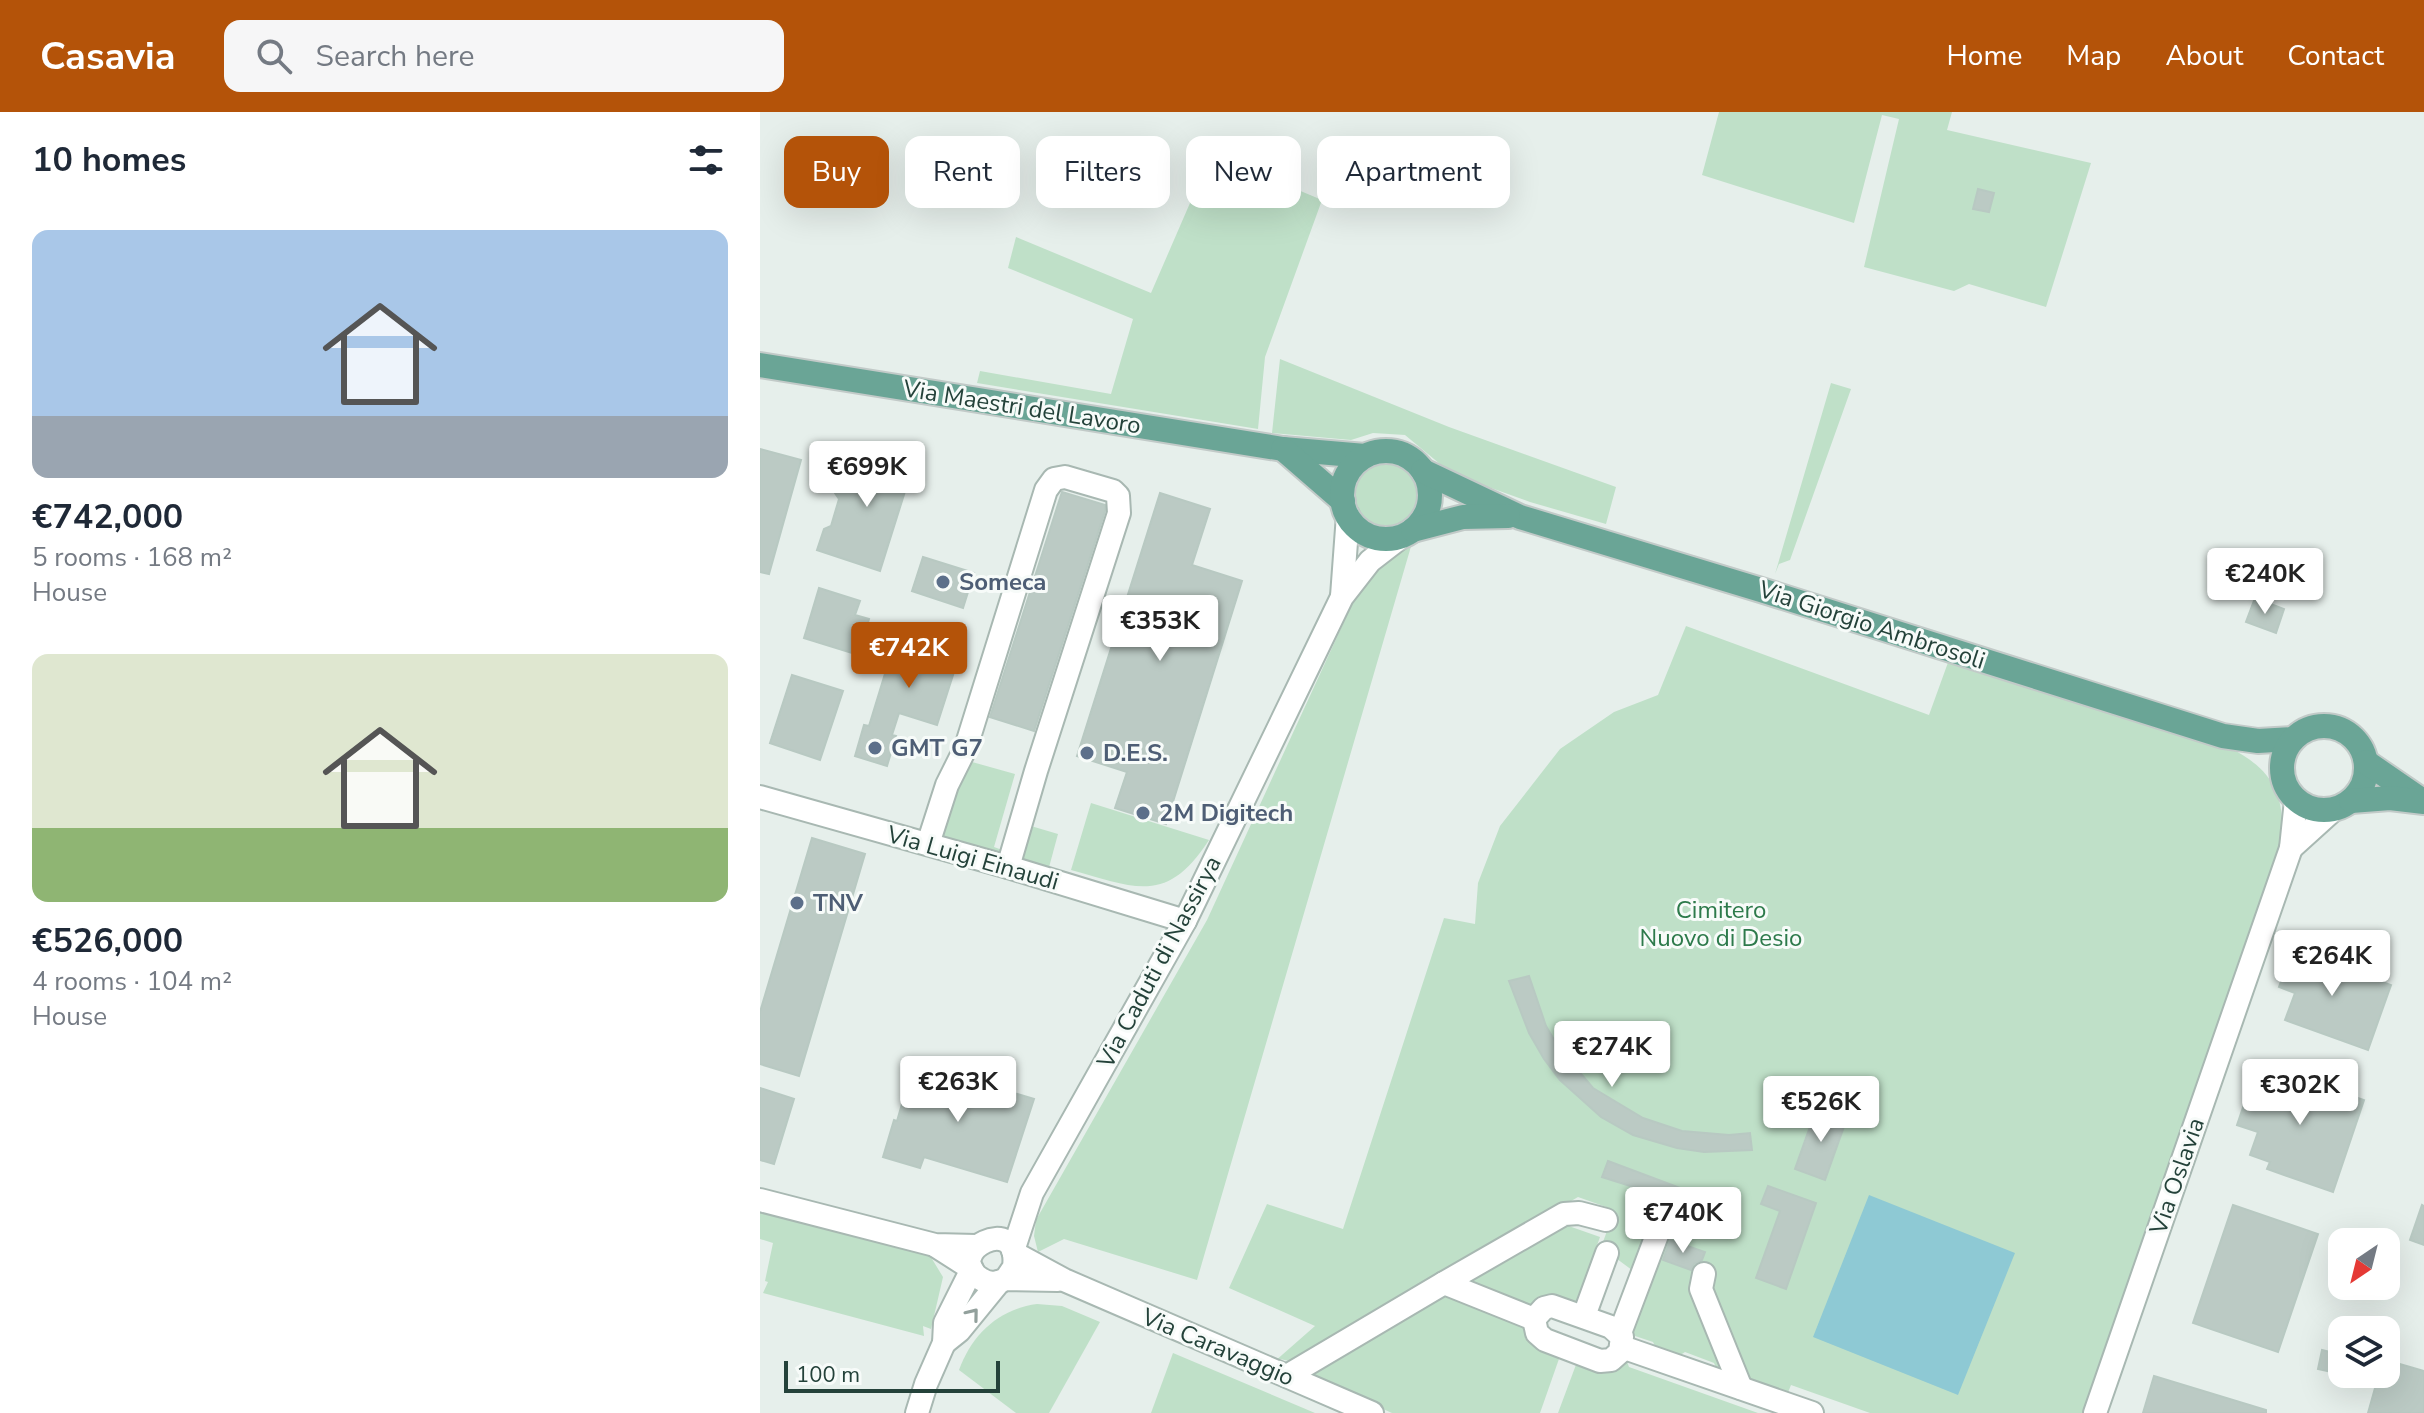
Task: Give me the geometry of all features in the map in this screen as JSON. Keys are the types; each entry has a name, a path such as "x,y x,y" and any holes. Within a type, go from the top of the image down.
{"main road":[{"name":"Via Maestri del Lavoro","path":"760,365 1283,449 1365,456"},
{"path":"1283,449 1345,508 1356,526 1379,538 1393,538 1409,532 1424,518 1429,502 1429,486 1423,471 1403,454 1391,451 1365,456 1347,475 1343,487 1345,508"},
{"name":"Via Giorgio Ambrosoli","path":"1423,471 1520,517 2223,736 2258,741 2293,739"},
{"name":"Via Giorgio Ambrosoli","path":"1409,532 1463,517 1520,517"},
{"path":"2342,805 2361,790 2366,776 2362,749 2343,730 2316,726 2304,731 2293,739 2283,757 2283,778 2296,800 2319,810 2390,798 2424,801"},
{"name":"Via Giorgio Ambrosoli","path":"2223,736 2256,755 2283,778"},
{"path":"2366,762 2424,801"}],"street":[{"path":"928,844 947,785 966,747 1046,490 1050,482 1058,477 1077,480 1113,491 1118,496 1119,513 1008,867"},
{"name":"Via Caduti di Nassirya","path":"1342,597 1345,508"},
{"name":"Via Caduti di Nassirya","path":"1013,1252 1032,1193 1185,921 1342,597 1370,561 1409,532"},
{"name":"Via Oslavia","path":"2095,1413 2291,848 2296,800"},
{"name":"Via Luigi Einaudi","path":"761,802 928,844 1185,921"},
{"name":"Via Oslavia","path":"2291,848 2342,805"},
{"name":"Via Caduti di Nassirya","path":"983,1242 1032,1193"},
{"path":"760,1200 935,1245 1003,1241 1013,1252 1014,1267 959,1331 944,1343"},
{"path":"1287,1376 1564,1214 1579,1213 1606,1220"},
{"path":"1660,1227 1621,1340 1616,1357 1600,1361 1540,1338 1534,1328 1534,1319 1544,1308 1552,1306 1611,1327 1621,1340 1812,1413"},
{"path":"917,1413 944,1343 945,1323 972,1269 971,1257 983,1242"},
{"path":"935,1245 972,1269 980,1279 1003,1280"},
{"name":"Via Caravaggio","path":"1013,1252 1064,1280 1372,1413"},
{"path":"1584,1316 1607,1253"},
{"path":"1704,1274 1701,1289 1741,1388"},
{"name":"Via Caravaggio","path":"1003,1280 1064,1280"},
{"path":"1444,1283 1534,1319"}],"green space":[{"path":"1719,112 1952,112 1947,130 2091,163 2046,307 1969,284 1954,291 1864,267 1899,119 1882,115 1854,223 1702,175"},
{"path":"1301,191 1317,198 1319,208 1265,357 1258,429 977,383 980,371 1111,394 1133,319 1008,268 1016,237 1151,293 1188,208 1301,208"},
{"path":"1280,359 1449,427 1616,487 1606,524 1530,502 1452,474 1405,435 1373,433 1351,440 1272,433"},
{"path":"1831,383 1851,389 1790,560 1779,564 1775,574"},
{"path":"1386,461 1410,471 1420,495 1410,519 1386,529 1362,519 1352,495 1362,471"},
{"path":"1412,543 1197,1280 1064,1239 1038,1252 1034,1236 1036,1220 1207,920 1354,600 1379,568"},
{"name":"Cimitero Nuovo di Desio","path":"1686,626 1929,715 1950,657 2230,748 2258,766 2274,787 2281,813 2281,845 2086,1413 1870,1413 1791,1385 1787,1395 1717,1370 1714,1363 1685,1352 1679,1356 1656,1348 1653,1342 1635,1336 1629,1339 1636,1273 1600,1250 1607,1231 1602,1229 1609,1208 1578,1197 1294,1362 1280,1359 1274,1362 1315,1326 1229,1288 1267,1204 1343,1229 1444,918 1475,924 1478,883 1500,826 1560,749 1614,712 1658,695"},
{"path":"965,760 1015,774 994,847 1005,851 1004,857 942,839"},
{"path":"1091,803 1209,840 1194,861 1179,875 1164,883 1132,886 1071,870"},
{"path":"1031,826 1058,834 1048,871 1021,863"},
{"path":"760,1206 929,1254 943,1277 931,1329 923,1326 924,1336 763,1293 768,1282 765,1281 773,1243 760,1239"},
{"path":"1563,1224 1600,1237 1594,1254 1598,1255 1578,1308 1531,1308 1464,1281"},
{"path":"1443,1291 1523,1324 1560,1356 1540,1413 1392,1413 1312,1377 1312,1369"},
{"path":"1037,1304 1062,1306 1100,1322 1049,1413 1016,1413 959,1370 971,1345 989,1325 1011,1311"},
{"path":"1173,1353 1315,1413 1151,1413"},
{"path":"1626,1359 1629,1367 1758,1413 1558,1413 1577,1362"}],"water":[{"path":"1869,1195 2015,1253 1958,1395 1813,1337"}],"building":[{"path":"1978,189 1994,193 1989,212 1973,209"},
{"path":"760,449 801,460 769,574 760,572"},
{"path":"850,451 913,461 909,485 880,571 817,550 824,529 831,526 839,499 835,493 839,481 845,483"},
{"path":"1062,492 1105,505 1105,511 1034,731 990,717"},
{"path":"1160,493 1210,509 1192,565 1242,581 1166,824 1115,808 1127,772 1077,756"},
{"name":"Someca","path":"923,557 974,573 963,608 912,591"},
{"path":"819,588 860,601 855,615 869,619 862,642 869,644 865,657 804,638"},
{"path":"2255,598 2284,609 2276,633 2246,622"},
{"path":"899,628 962,647 937,725 899,713 887,766 855,756 864,725 869,726"},
{"path":"792,675 843,691 820,760 770,743"},
{"path":"812,838 865,854 799,1076 760,1064 760,1012"},
{"path":"2286,947 2391,985 2368,1050 2285,1020 2295,993 2279,987 2283,976 2276,974"},
{"path":"1529,976 1546,1026 1559,1048 1593,1088 1643,1118 1682,1131 1729,1135 1750,1133 1752,1150 1704,1152 1677,1148 1633,1135 1601,1117 1560,1080 1529,1033 1509,981"},
{"path":"914,1063 1034,1099 1007,1182 924,1157 920,1168 883,1157"},
{"path":"2279,1070 2364,1100 2333,1192 2267,1169 2270,1162 2250,1155 2258,1132 2237,1125 2255,1072 2276,1079"},
{"path":"760,1088 794,1099 774,1164 760,1160"},
{"path":"1817,1107 1847,1118 1825,1180 1795,1169"},
{"path":"1608,1161 1723,1204 1718,1218 1683,1206 1679,1215 1670,1211 1668,1216 1657,1213 1647,1222 1630,1216 1640,1189 1602,1177"},
{"path":"1768,1186 1816,1203 1786,1289 1756,1278 1780,1211 1761,1204"},
{"path":"2233,1205 2318,1234 2278,1352 2193,1323"},
{"path":"2424,1206 2424,1245 2410,1240"},
{"path":"1670,1240 1705,1252 1702,1260 1694,1264 1691,1270 1663,1260"},
{"path":"2322,1350 2328,1352 2328,1371 2318,1369"},
{"path":"2400,1364 2424,1371 2424,1413 2368,1413 2375,1388 2400,1388"},
{"path":"2154,1376 2266,1410 2266,1413 2143,1413"}],"place":[{"name":"Someca","path":"943,582"},
{"name":"GMT G7","path":"875,748"},
{"name":"D.E.S.","path":"1087,753"},
{"name":"2M Digitech","path":"1143,813"},
{"name":"TNV","path":"797,903"}]}
